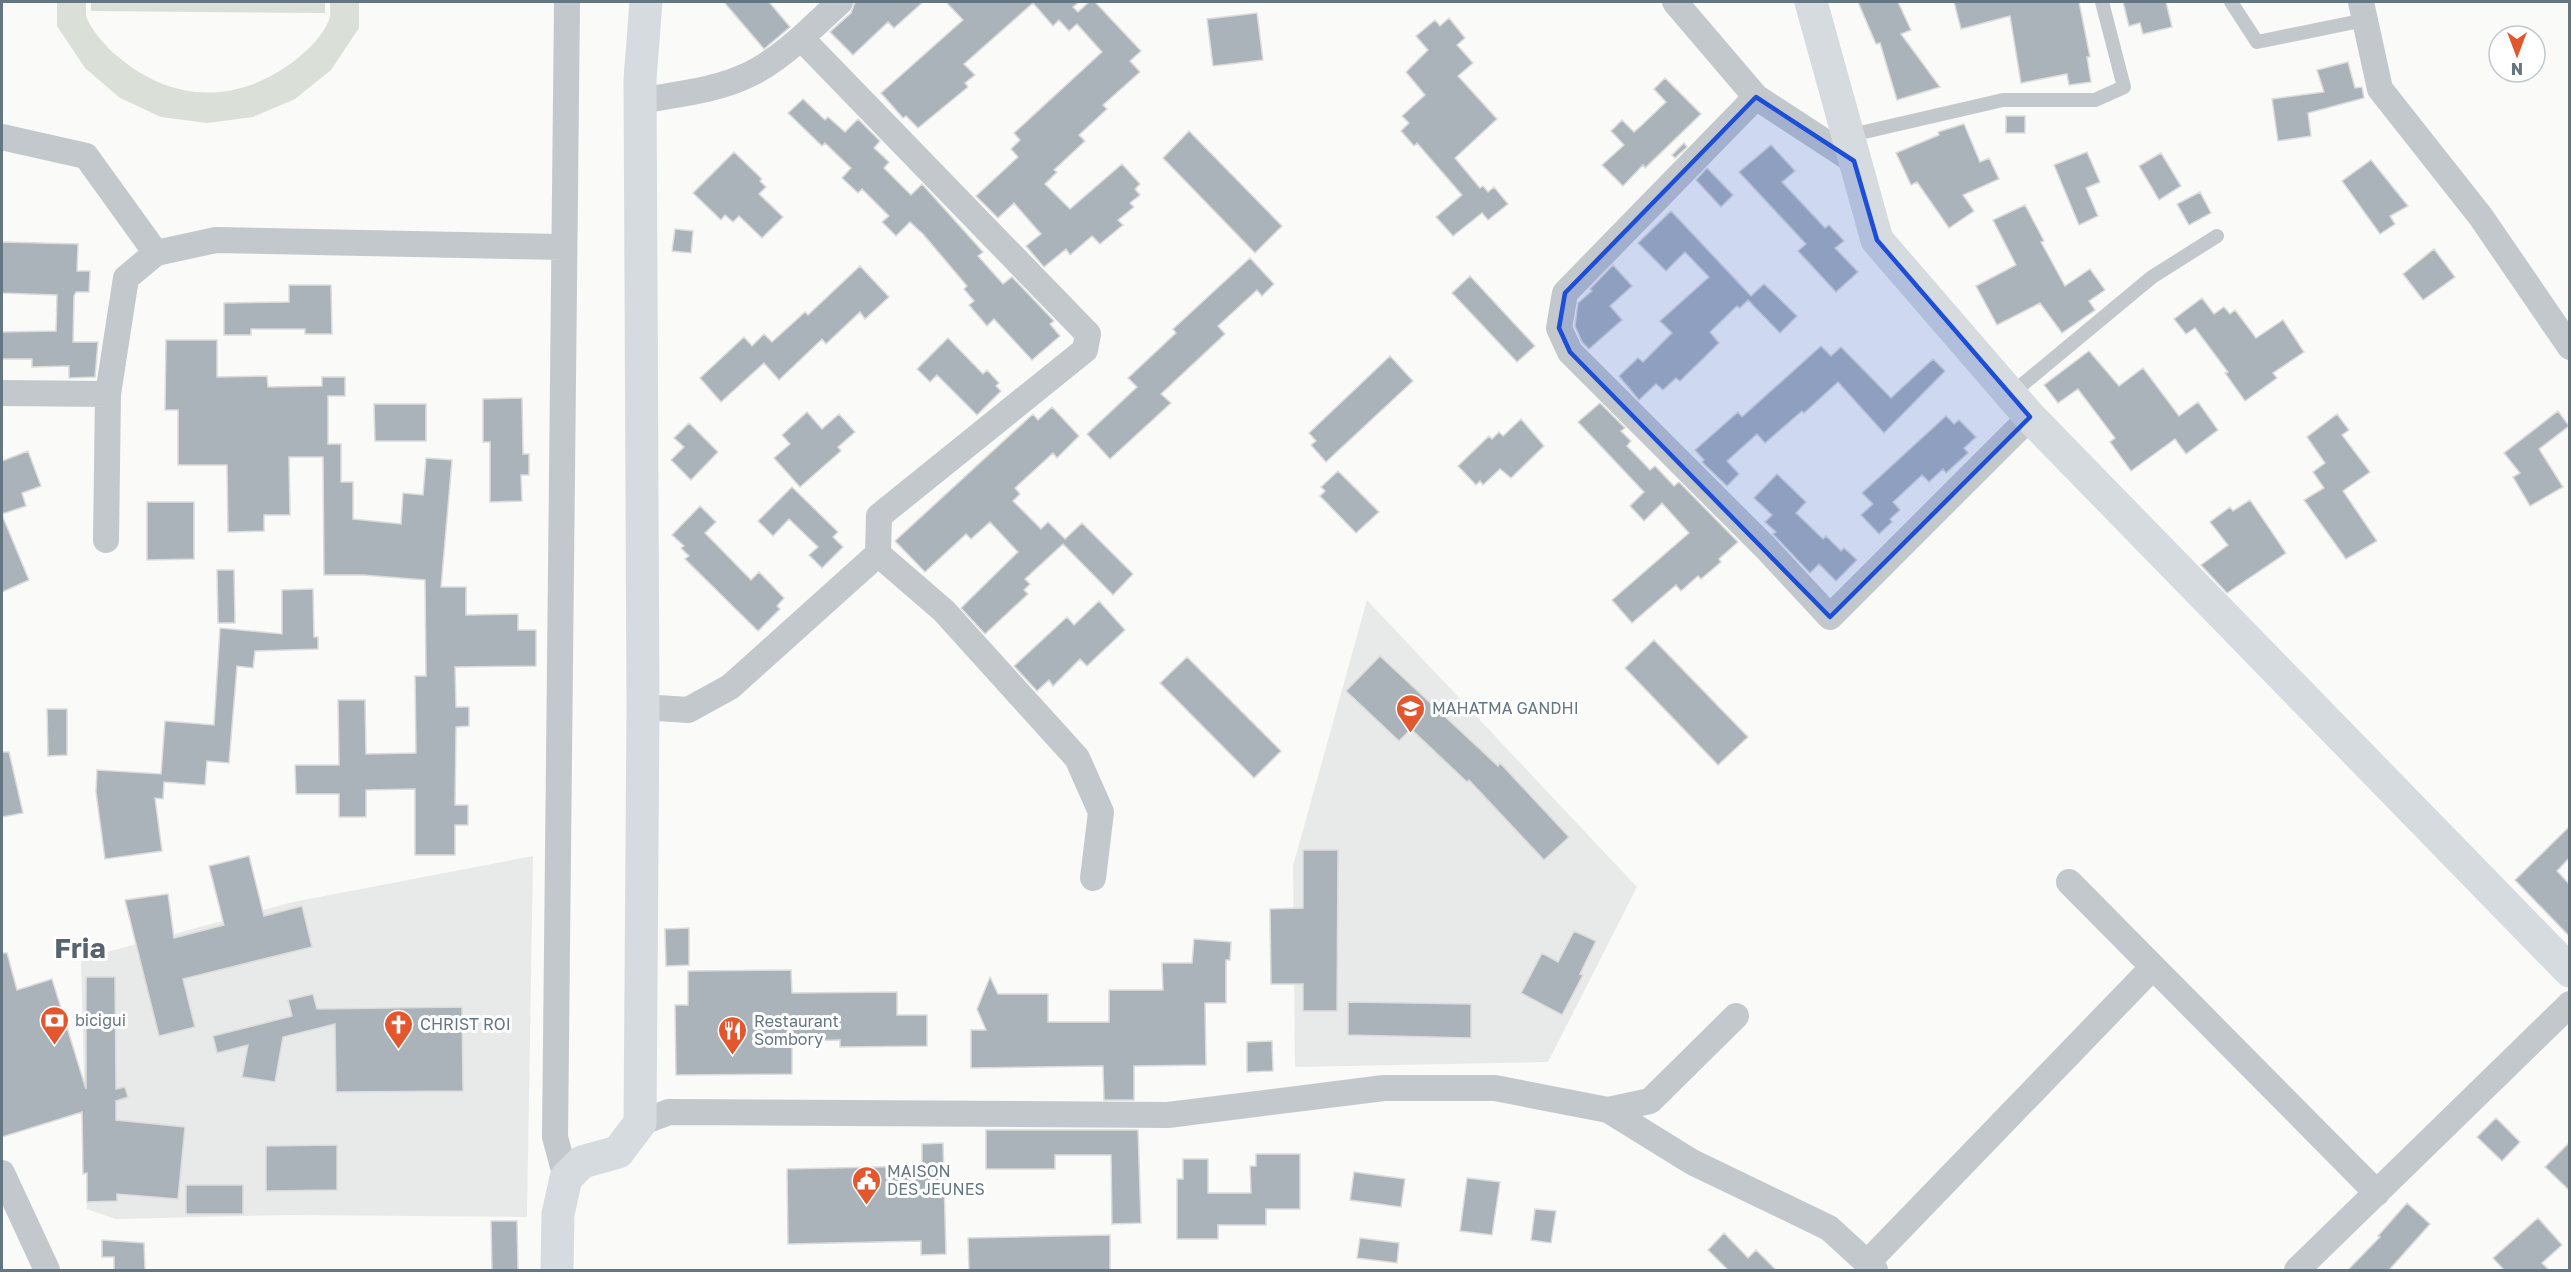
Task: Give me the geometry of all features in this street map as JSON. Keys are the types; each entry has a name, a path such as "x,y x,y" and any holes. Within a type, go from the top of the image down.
{"main road":[{"path":"557,1270 558,1214 566,1178 582,1162 618,1152 640,1123 643,707 640,101 646,2"},
{"path":"1811,2 1877,240 2020,405 2570,971"}],"street":[{"path":"566,1178 555,1137 567,2"},
{"path":"640,101 717,87 748,75 775,60 840,2"},
{"path":"1675,2 1756,97 1850,149"},
{"path":"2363,11 2380,89 2481,217 2570,346"},
{"path":"643,707 688,710 730,687 878,554 879,516 1085,350 1088,334 801,38"},
{"path":"1756,97 1565,293 1560,328 1570,352 1765,547 1830,617 2020,405"},
{"path":"2,137 86,156 156,253"},
{"path":"106,540 108,394 126,278 156,253 216,240 563,247"},
{"path":"2,393 108,394"},
{"path":"878,554 944,611 1077,758 1101,812 1092,878"},
{"path":"2068,882 2377,1193"},
{"path":"640,1123 669,1112 1168,1115 1383,1088 1495,1088 1608,1110 1692,1162 1829,1228 1871,1267 2153,967"},
{"path":"2297,1270 2570,1004"},
{"path":"1608,1110 1650,1101 1736,1016"},
{"path":"2,1173 47,1270"}],"lane":[{"path":"1850,149 2003,100 2095,100 2124,87 2102,2"},
{"path":"2231,2 2257,42 2363,11"},
{"path":"2020,405 2152,277 2217,236"}],"highlighted area":[{"path":"1756,97 1854,161 1877,240 2030,417 1830,617 1570,352 1559,328 1565,293"}],"shaded area":[{"path":"57,2 86,2 87,20 94,31 112,52 137,71 160,83 183,90 206,92 229,91 253,84 276,73 298,58 324,31 330,16 330,2 359,2 359,28 331,70 295,99 253,117 207,123 161,117 120,98 85,68 57,26"},
{"path":"91,2 325,2 325,13 91,11"},
{"name":"MAHATMA GANDHI","path":"1367,600 1637,887 1548,1062 1295,1067 1293,866"},
{"name":"CHRIST ROI","path":"533,856 527,1217 290,1215 115,1219 87,1209 81,959 293,902"}],"building":[{"path":"724,2 769,2 790,27 764,49"},
{"path":"855,2 923,2 894,28 888,22 853,55 830,32 851,13"},
{"path":"946,2 1079,2 1073,7 1078,12 1089,2 1095,2 1141,51 1130,61 1140,72 1103,105 1107,109 1079,135 1085,141 1054,170 1057,172 1045,184 1070,209 1122,164 1140,184 1135,189 1140,195 1130,203 1134,207 1118,220 1123,225 1100,244 1092,236 1070,255 1066,249 1044,267 1026,246 1041,234 1014,203 998,218 976,196 1018,157 1011,149 1020,140 1014,133 1102,52 1077,24 1069,31 1059,20 1053,26 1033,3 964,64 975,75 965,83 968,87 918,128 906,116 903,118 881,93 963,20"},
{"path":"1858,2 1898,2 1911,30 1901,34 1940,87 1897,100 1880,43 1876,44"},
{"path":"1954,2 2079,2 2090,57 2087,57 2091,82 2069,85 2067,74 2021,83 2010,16 1961,29"},
{"path":"2123,2 2166,2 2172,27 2143,34 2140,23 2129,26"},
{"path":"1257,13 1263,60 1213,66 1207,19"},
{"path":"1449,18 1465,38 1457,45 1473,63 1458,76 1497,119 1455,158 1480,188 1483,186 1488,192 1494,187 1508,204 1488,220 1482,213 1453,236 1436,217 1462,195 1417,143 1414,146 1401,131 1409,123 1402,116 1425,95 1406,72 1428,50 1416,36 1435,20 1440,26"},
{"path":"2348,62 2355,88 2362,87 2364,98 2308,113 2311,136 2278,141 2272,99 2324,92 2317,70"},
{"path":"1665,78 1701,114 1645,168 1643,165 1623,186 1602,165 1624,145 1611,131 1622,120 1634,132 1666,102 1654,89"},
{"path":"803,99 825,120 828,117 845,132 858,119 880,141 874,148 889,162 884,168 911,195 922,184 983,252 978,256 1003,284 1012,277 1054,321 1050,324 1060,336 1032,360 994,319 987,326 969,305 974,301 964,289 967,286 923,234 910,222 896,236 882,222 889,216 862,189 858,193 842,178 851,168 825,143 822,146 788,113"},
{"path":"2006,116 2025,116 2025,133 2006,133"},
{"path":"1964,124 1980,162 1989,158 1999,179 1963,195 1974,211 1949,228 1917,182 1911,185 1896,153 1939,135 1938,132"},
{"path":"1189,131 1282,226 1255,253 1163,158"},
{"path":"1684,143 1687,147 1675,158 1672,155"},
{"path":"1771,145 1795,171 1782,182 1825,228 1829,225 1844,241 1835,248 1858,272 1836,292 1798,251 1806,244 1739,172"},
{"path":"734,152 762,179 760,181 766,187 759,194 783,217 762,238 739,216 733,222 725,215 721,220 693,193"},
{"path":"2087,152 2100,182 2086,188 2098,216 2079,225 2054,165"},
{"path":"2161,153 2181,186 2159,200 2139,166"},
{"path":"2371,160 2408,206 2390,216 2395,224 2380,234 2342,181"},
{"path":"1707,168 1733,195 1721,207 1696,180"},
{"path":"2200,192 2211,213 2189,225 2177,204"},
{"path":"2025,205 2044,241 2041,242 2065,286 2090,269 2105,290 2089,301 2095,310 2062,333 2040,303 1997,325 1976,286 2016,265 1993,220"},
{"path":"1671,211 1751,296 1764,284 1797,316 1780,333 1748,300 1740,308 1737,306 1710,332 1719,343 1680,381 1676,378 1663,390 1656,384 1639,400 1619,376 1638,358 1643,362 1672,333 1660,321 1709,277 1685,252 1666,271 1638,243"},
{"path":"675,229 693,231 691,253 672,251"},
{"path":"2,242 78,244 77,271 90,271 89,292 76,292 74,296 73,342 98,342 95,377 69,378 69,366 32,367 32,359 2,359 2,332 56,331 57,295 2,293"},
{"path":"2434,249 2455,277 2423,300 2403,274"},
{"path":"1250,258 1274,284 1262,296 1257,290 1218,326 1225,334 1161,394 1171,403 1110,459 1087,434 1137,387 1128,378 1176,333 1173,329"},
{"path":"1613,265 1632,286 1610,306 1622,320 1589,349 1582,342 1575,326 1578,303 1592,291 1590,289"},
{"path":"860,266 889,297 865,319 860,312 826,344 822,339 779,380 764,363 721,402 700,378 744,337 752,346 764,334 772,342 805,312 808,315"},
{"path":"1470,276 1535,346 1517,362 1452,293"},
{"path":"289,285 331,285 332,334 305,334 305,329 251,329 251,335 224,335 224,303 289,302"},
{"path":"2202,298 2214,314 2224,307 2230,314 2235,310 2256,338 2283,320 2304,352 2273,373 2277,378 2245,401 2225,373 2228,372 2195,328 2186,334 2174,319"},
{"path":"948,338 983,374 987,370 999,383 996,386 1001,391 977,415 937,375 930,382 917,369"},
{"path":"166,340 217,340 217,377 267,376 268,387 322,386 322,377 345,377 345,396 328,396 328,444 341,444 341,482 353,482 353,519 401,524 403,493 423,495 426,458 452,460 441,587 466,587 466,615 518,614 518,630 536,630 536,666 455,667 456,707 469,707 469,726 456,727 455,805 468,805 468,825 455,825 455,855 415,855 415,789 366,790 366,817 339,817 339,794 296,794 295,765 339,765 338,700 365,700 366,754 416,753 415,676 426,676 425,580 363,575 324,575 323,457 289,457 290,515 264,515 264,531 228,532 227,465 178,465 178,410 165,410"},
{"path":"1821,346 1831,356 1841,347 1891,398 1933,359 1945,371 1884,433 1838,382 1804,413 1802,411 1765,443 1757,434 1727,461 1739,474 1727,486 1702,462 1704,460 1695,450 1738,412 1742,417"},
{"path":"2089,351 2119,386 2143,368 2179,416 2198,402 2218,430 2186,454 2175,439 2131,471 2110,442 2115,438 2078,389 2058,403 2044,385"},
{"path":"1390,356 1413,381 1326,462 1311,445 1316,441 1309,433"},
{"path":"522,398 523,454 529,454 529,475 521,475 522,501 490,502 490,442 483,442 483,399"},
{"path":"1600,403 1625,428 1621,431 1631,441 1627,446 1650,470 1655,466 1674,486 1679,482 1738,542 1719,559 1721,562 1701,579 1698,576 1681,591 1676,585 1632,623 1612,600 1689,533 1662,503 1644,521 1630,506 1644,492 1578,422"},
{"path":"374,404 426,404 426,441 375,441"},
{"path":"1052,407 1079,436 1057,458 1053,453 1015,488 1020,494 1013,501 1041,529 1048,522 1065,539 1082,523 1133,574 1113,595 1063,544 1025,579 1030,584 1024,590 1028,594 985,634 961,608 1018,552 990,522 971,539 966,534 925,572 895,541 1033,414 1038,420"},
{"path":"2558,411 2569,426 2539,449 2563,487 2530,506 2513,477 2520,473 2504,453"},
{"path":"807,412 822,429 839,414 855,432 838,447 841,451 800,487 774,458 790,444 782,435"},
{"path":"2337,414 2349,430 2342,435 2370,472 2343,491 2377,541 2346,559 2304,500 2324,488 2313,472 2325,463 2307,437"},
{"path":"1946,416 1954,424 1959,420 1976,437 1964,448 1968,453 1946,473 1943,469 1929,482 1922,475 1893,502 1900,510 1890,519 1892,522 1879,534 1861,515 1873,504 1862,493"},
{"path":"1521,419 1544,446 1511,478 1500,469 1483,485 1480,481 1476,485 1458,466 1489,436 1492,439 1499,432 1503,436"},
{"path":"689,423 718,452 691,480 671,460 684,447 674,438"},
{"path":"28,451 41,486 22,493 26,506 2,514 2,461"},
{"path":"1338,471 1379,512 1356,533 1320,496 1325,491 1321,487"},
{"path":"1777,474 1806,502 1796,513 1823,539 1826,536 1841,551 1844,548 1857,560 1836,581 1819,564 1810,573 1773,534 1776,532 1765,522 1772,515 1754,498"},
{"path":"792,487 838,532 833,537 843,547 822,568 809,555 818,547 789,519 773,536 758,521"},
{"path":"2250,500 2286,553 2227,593 2201,565 2228,545 2210,522 2230,507 2233,511"},
{"path":"147,502 194,502 194,559 147,560"},
{"path":"700,506 716,522 705,533 751,580 759,572 784,598 777,606 780,609 758,631 685,559 689,556 681,548 684,546 672,535"},
{"path":"2,515 29,580 2,592"},
{"path":"217,570 234,570 235,623 218,623"},
{"path":"313,589 314,637 318,637 318,649 255,651 253,668 237,666 229,763 207,761 205,785 164,782 163,799 155,798 162,851 105,859 96,792 97,770 161,774 165,721 214,725 220,628 282,634 282,590"},
{"path":"1099,601 1125,630 1087,666 1080,659 1053,686 1049,680 1037,691 1014,666 1067,617 1074,625"},
{"path":"1654,640 1748,737 1718,765 1625,668"},
{"path":"1380,656 1498,766 1500,763 1569,837 1544,860 1469,780 1467,782 1411,729 1399,741 1346,691"},
{"path":"1187,657 1281,751 1254,778 1160,683"},
{"path":"47,709 67,709 67,755 48,756"},
{"path":"2,752 9,752 23,813 2,817"},
{"path":"2570,826 2570,857 2557,871 2570,885 2570,937 2515,880"},
{"path":"1303,850 1338,850 1337,1011 1303,1011 1303,984 1271,984 1270,909 1303,908"},
{"path":"249,856 264,916 302,906 312,947 183,979 195,1027 159,1036 125,900 168,894 174,938 224,925 209,866"},
{"path":"689,928 689,965 666,966 665,929"},
{"path":"1574,931 1596,941 1580,974 1583,975 1562,1015 1521,993 1542,953 1558,962"},
{"path":"1194,939 1231,942 1230,960 1226,960 1226,1003 1205,1003 1206,1065 1134,1066 1134,1100 1104,1100 1103,1066 971,1068 971,1030 986,1030 977,1009 990,977 998,994 1048,994 1048,1022 1109,1022 1109,990 1163,990 1162,963 1192,963"},
{"path":"2,953 7,953 17,990 52,979 86,1089 86,977 115,977 116,1089 125,1087 128,1097 116,1101 116,1120 185,1127 178,1199 117,1194 117,1201 87,1202 87,1173 83,1174 82,1112 2,1137"},
{"path":"791,970 792,993 897,992 897,1015 927,1015 927,1046 840,1047 840,1040 792,1041 792,1074 676,1075 675,1005 688,1005 688,971"},
{"name":"CHRIST ROI","path":"313,994 317,1009 462,1007 463,1091 336,1092 335,1024 283,1037 275,1082 242,1077 248,1045 217,1053 213,1036 292,1016 288,1000"},
{"path":"1348,1002 1471,1004 1471,1038 1348,1035"},
{"path":"1272,1041 1273,1071 1247,1072 1247,1042"},
{"path":"2496,1118 2520,1142 2502,1161 2477,1137"},
{"path":"986,1130 1138,1130 1141,1223 1112,1224 1111,1155 1055,1155 1055,1169 986,1169"},
{"path":"2570,1142 2570,1191 2545,1167"},
{"name":"MAISON DES JEUNES","path":"943,1143 946,1254 921,1255 921,1241 788,1244 787,1169 922,1166 922,1144"},
{"path":"337,1145 337,1190 266,1191 266,1146"},
{"path":"1256,1154 1300,1154 1300,1209 1266,1209 1266,1225 1218,1225 1218,1239 1177,1239 1177,1179 1183,1179 1183,1159 1208,1159 1208,1193 1251,1193 1250,1166 1256,1166"},
{"path":"1354,1172 1405,1179 1401,1207 1350,1200"},
{"path":"1467,1178 1500,1182 1492,1235 1460,1231"},
{"path":"186,1185 243,1185 243,1214 186,1214"},
{"path":"2407,1203 2430,1224 2389,1270 2348,1270 2380,1237 2378,1236"},
{"path":"1535,1209 1556,1211 1551,1243 1531,1240"},
{"path":"2538,1218 2562,1245 2542,1263 2549,1270 2504,1270 2493,1258"},
{"path":"491,1221 517,1221 518,1270 492,1270"},
{"path":"1724,1233 1748,1258 1756,1250 1776,1270 1728,1270 1708,1250"},
{"path":"1110,1235 1110,1270 969,1270 968,1238"},
{"path":"1360,1238 1399,1243 1397,1263 1357,1258"},
{"path":"102,1240 144,1243 145,1270 114,1270 114,1257 102,1257"}],"place":[{"name":"MAHATMA GANDHI","path":"1411,734"},
{"name":"bicigui","path":"54,1046"},
{"name":"CHRIST ROI","path":"399,1050"},
{"name":"Restaurant Sombory","path":"733,1056"},
{"name":"MAISON DES JEUNES","path":"866,1206"}],"district":[{"name":"Fria","path":"80,948"}]}
